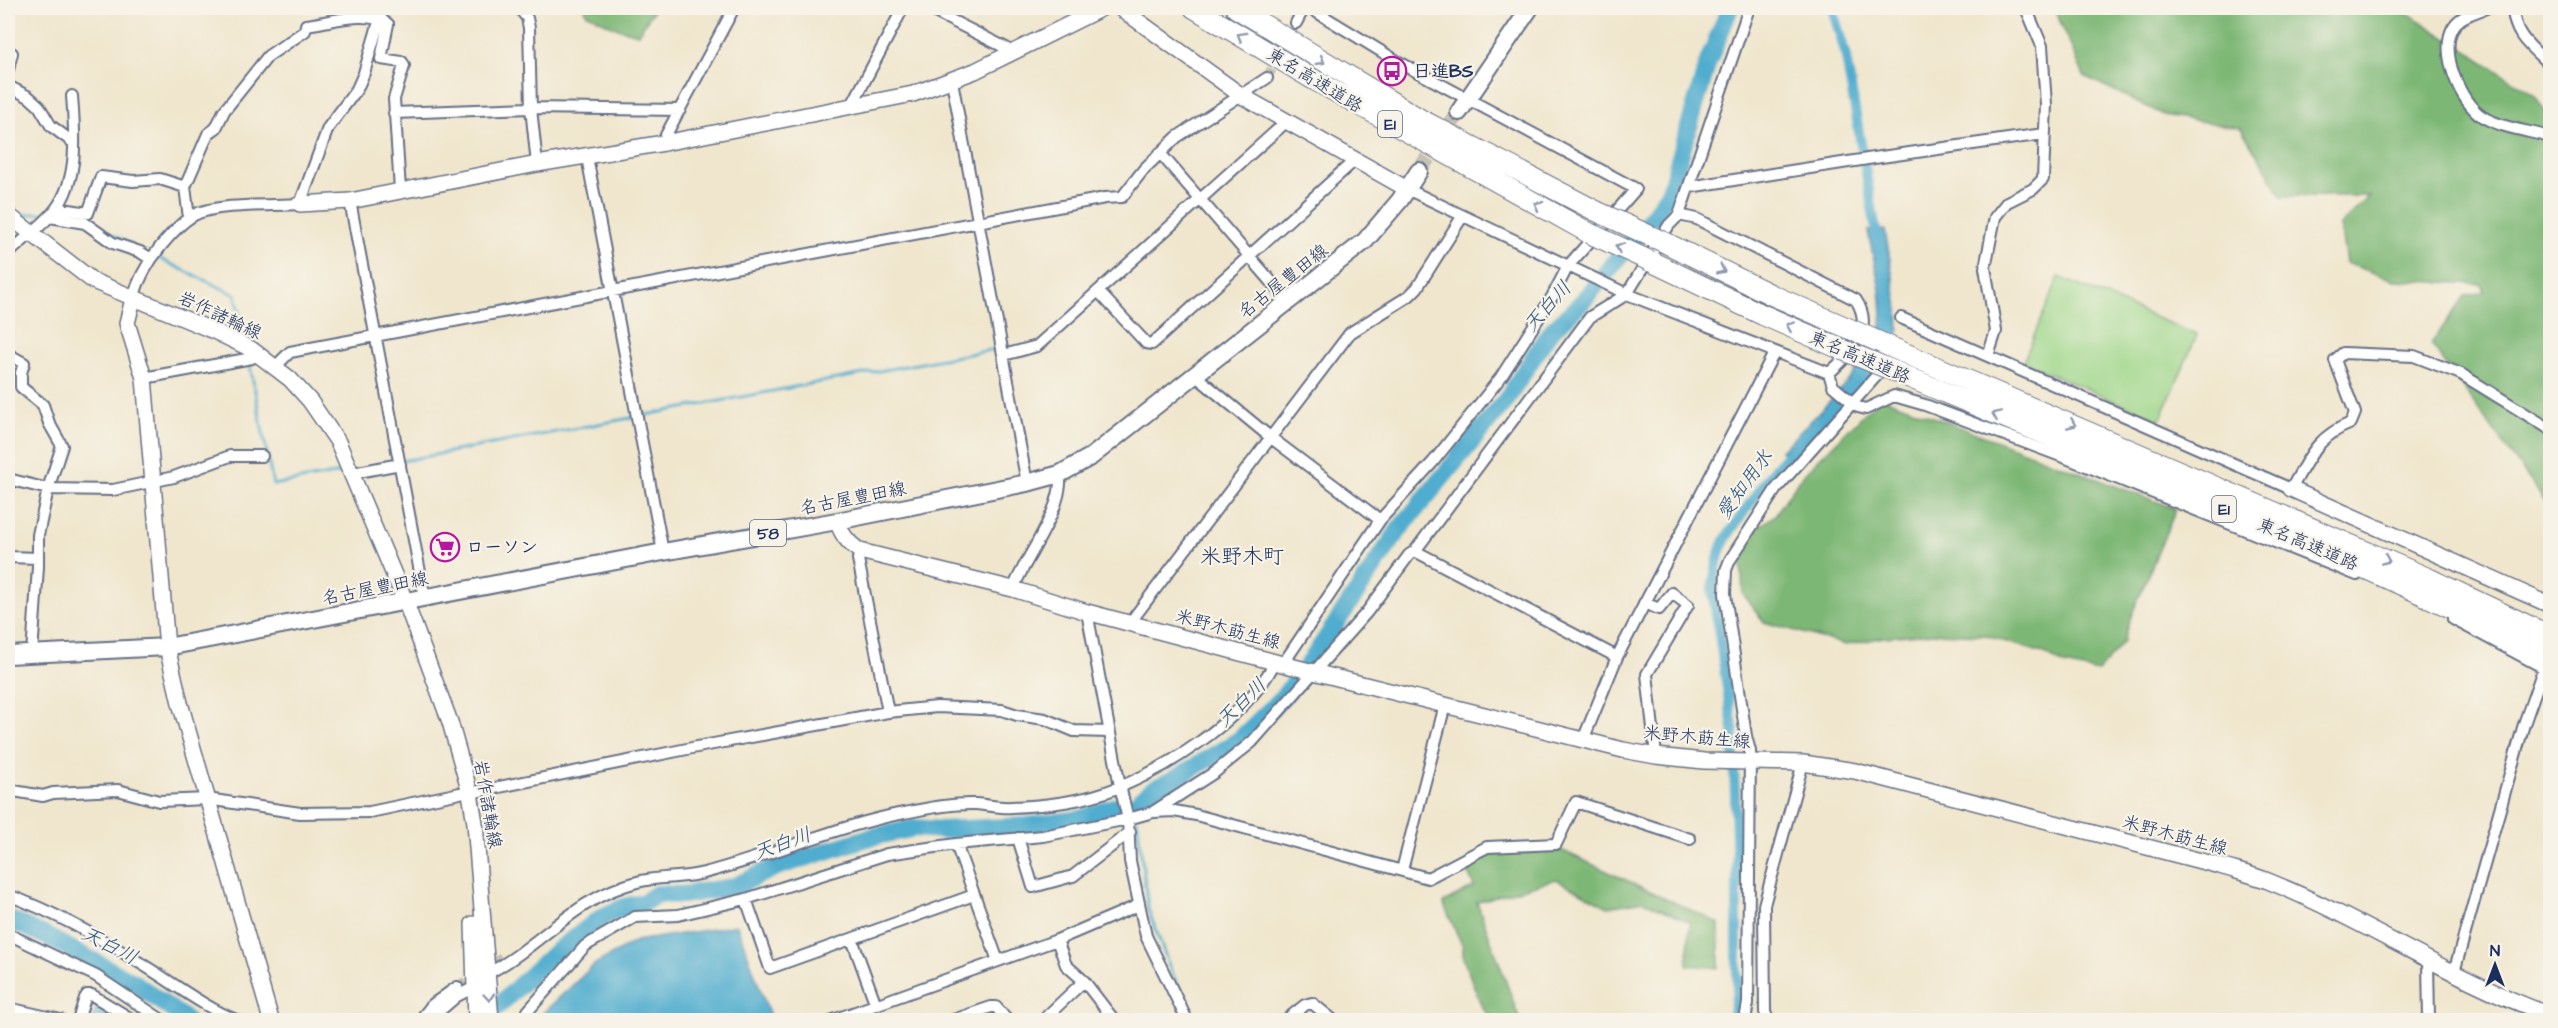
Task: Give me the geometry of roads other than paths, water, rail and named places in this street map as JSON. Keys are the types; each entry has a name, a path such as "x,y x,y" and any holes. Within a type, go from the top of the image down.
{"highway":[{"name":"東名高速道路","path":"1194,8 1336,93 1589,233 1843,350 2048,438 2370,570 2548,665"},
{"name":"東名高速道路","path":"1236,8 1420,119 1596,211 1772,295 1851,329 1900,344 2420,574 2550,635"}],"main road":[{"path":"300,204 350,201 913,94 952,81 1102,8"},
{"path":"1120,8 1242,96 1407,189"},
{"path":"1459,112 1530,8"},
{"name":"名古屋豊田線","path":"8,655 167,647 837,521 1027,483 1060,474 1092,456 1365,241 1400,200 1419,171"},
{"name":"岩作諸輪線","path":"8,216 93,281 230,337 251,349 303,392 338,442 353,473 440,690 465,793 475,823 492,1020"},
{"path":"133,299 128,323 144,378 167,647 207,799 272,1020"},
{"path":"2291,489 2550,605"},
{"path":"837,521 841,533 850,545 860,551"},
{"name":"米野木莇生線","path":"860,551 1013,589 1087,612 1281,664 1583,740 1656,756 1722,761 1803,763 1855,771 1916,785 2266,880 2428,961 2524,1006 2550,1015"},
{"name":"岩作諸輪線","path":"465,793 476,1020"}],"street":[{"path":"519,8 527,18 529,28 531,108 537,164"},
{"path":"664,143 734,8"},
{"path":"851,107 903,8"},
{"path":"927,8 1006,48 1011,54"},
{"path":"1296,23 1304,8"},
{"path":"487,974 528,948 562,919 603,893 638,882 702,874 870,820 956,805 1011,808 1065,801 1092,796 1120,786 1195,746 1247,701 1281,664 1380,520 1433,462 1501,377 1552,297 1568,266 1636,189 1397,61 1310,8"},
{"path":"1153,812 1215,772 1252,742 1356,625 1409,555 1415,551 1590,317 1622,291 1679,214 1749,8"},
{"path":"1988,356 1996,331 1985,268 1995,217 2007,202 2033,189 2043,179 2046,105 2042,46 2026,8"},
{"path":"2486,8 2458,20 2450,36 2449,48 2455,80 2463,98 2484,117 2550,137"},
{"path":"2512,8 2515,28 2526,44 2550,65"},
{"path":"381,13 388,24 381,59 402,62 404,66 394,99 400,190"},
{"path":"189,218 185,187 208,134 216,128 224,111 276,49 305,31 306,25 381,13"},
{"path":"133,299 140,279 151,260 172,233 189,218 215,209 300,204 328,128 357,89 364,73 381,13"},
{"path":"8,52 12,53 8,70"},
{"path":"275,367 290,352 1105,198 1122,197 1160,153 1178,137 1267,78"},
{"path":"952,81 1027,483"},
{"path":"8,86 29,97 39,106 51,126 74,143"},
{"path":"8,254 53,212 68,182 76,149 72,96"},
{"path":"394,113 531,108 680,110"},
{"path":"1004,355 1037,346 1286,122"},
{"path":"1689,187 2044,134"},
{"path":"1160,153 1289,302"},
{"path":"587,157 663,552"},
{"path":"1098,291 1149,345 1251,256 1355,160"},
{"path":"53,212 88,213 101,177 133,181 160,179 185,187"},
{"path":"1407,189 1622,291 1829,373"},
{"path":"350,201 423,588"},
{"path":"53,212 85,224 112,243 140,252 151,260"},
{"path":"1679,214 1697,219 1856,300 1863,311 1863,330 1842,362 1829,373"},
{"path":"1132,624 1135,616 1350,333 1418,288 1462,217"},
{"path":"1901,318 2291,489 2316,446 2333,430 2351,423 2355,413 2335,360 2343,353 2414,356 2461,374 2550,429"},
{"path":"1745,1020 1748,1003 1749,762 1725,594 1726,570 1776,489 1853,404 1900,344"},
{"path":"1583,740 1617,657 1774,353"},
{"path":"8,354 24,363 21,387 43,405 52,430 61,441 62,446 48,489 38,536 32,654"},
{"path":"144,378 252,358"},
{"path":"1829,373 1834,388 1853,404 1866,409 1898,396 2074,461 2388,588 2548,665 2524,724 2454,972"},
{"path":"1196,376 1270,437 1380,520"},
{"path":"8,479 48,489 112,490 153,482 230,456 262,456"},
{"path":"353,473 400,464"},
{"path":"1013,589 1047,522 1061,484 1060,474"},
{"path":"860,551 858,559 888,712"},
{"path":"1415,551 1617,657"},
{"path":"8,557 38,558"},
{"path":"1644,603 1659,609 1672,593 1688,605 1647,674 1656,756"},
{"path":"1087,612 1128,819 1130,861 1146,936 1187,1020"},
{"path":"1402,870 1446,705"},
{"path":"8,790 43,796 53,793 118,790 159,801 207,799 300,813 370,812 697,747 888,712 937,707 1002,710 1017,715 1045,719 1074,731 1109,732"},
{"path":"1768,1020 1765,1012 1764,905 1803,763"},
{"path":"527,1020 528,1011 574,957 598,937 628,921 646,915 678,915 746,899 887,855 956,844 1043,836 1153,812 1174,811 1196,815 1428,878 1487,847 1556,844 1576,802 1690,839"},
{"path":"1018,838 1033,887 1073,876 1130,832"},
{"path":"956,844 998,961"},
{"path":"746,899 770,968 974,895"},
{"path":"8,896 85,931 138,961 220,1014 236,1020"},
{"path":"833,1020 1057,940 1139,905"},
{"path":"502,958 544,926 562,919"},
{"path":"8,934 96,976 162,1020"},
{"path":"852,939 876,1005"},
{"path":"1057,940 1066,965 1084,981 1114,1020"},
{"path":"2428,961 2429,1020"},
{"path":"1047,1016 1084,981"},
{"path":"420,1020 432,1005 457,987"},
{"path":"429,1020 457,996 475,990"},
{"path":"78,1020 87,995 92,995 133,1020"},
{"path":"1286,1020 1305,1005 1312,1003 1333,1020"},
{"path":"953,1020 996,1007 1007,1020"},
{"path":"8,1008 61,1020"}],"water":[{"path":"1885,230 1898,308 1899,331 1876,373 1796,459 1781,451 1854,374 1876,340 1882,315 1878,278 1868,231"},
{"path":"737,925 770,1016 756,1020 549,1020 541,1015 595,964 636,941"},
{"path":"97,1003 124,1020 93,1020"}],"waterway":[{"name":"天白川","path":"479,1019 498,1006 553,954 602,917 624,907 645,902 657,894 682,895 733,887 774,868 867,838 915,828 942,830 1028,826 1081,819 1117,806 1133,806 1153,789 1178,777 1239,740 1282,698 1306,668 1398,531 1506,400 1549,333 1582,302 1653,216 1670,191 1708,62 1730,8"},
{"name":"愛知用水","path":"1832,8 1845,52 1878,242"},
{"path":"16,215 48,213"},
{"path":"97,226 131,244"},
{"path":"156,257 236,295 242,326"},
{"path":"402,461 996,349"},
{"path":"250,365 273,485 346,472"},
{"name":"愛知用水","path":"1732,1020 1737,991 1737,869 1733,728 1712,588 1720,550 1728,535 1774,469 1797,445"},
{"path":"1133,806 1135,814"},
{"path":"1137,820 1148,909 1171,971 1195,1020"},
{"name":"天白川","path":"8,919 44,935 135,983 186,1020"}],"tunnel":[{"path":"1267,78 1296,23"},
{"path":"1419,171 1459,112"},
{"path":"457,987 502,958"}],"place":[{"name":"日進BS","path":"1392,71"},
{"name":"ローソン","path":"445,547"}],"district":[{"name":"米野木町","path":"1242,556"}]}
